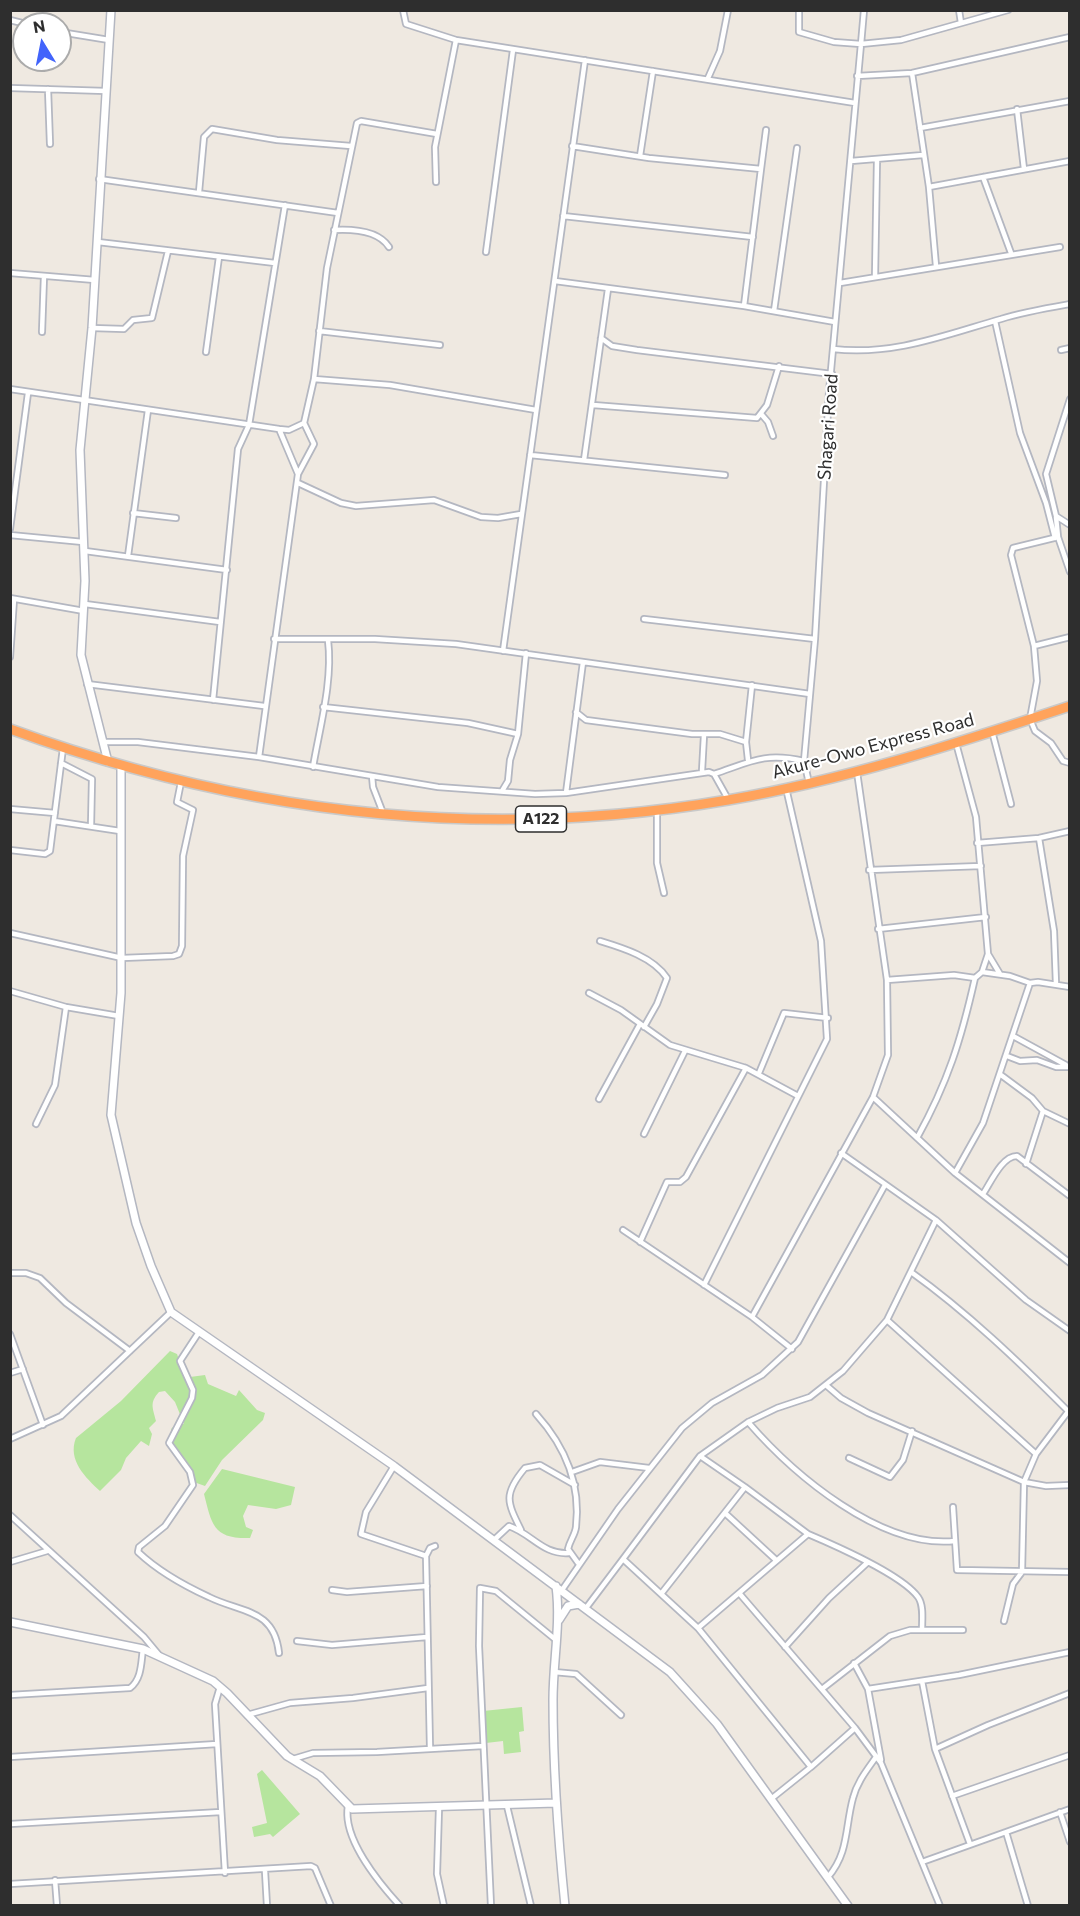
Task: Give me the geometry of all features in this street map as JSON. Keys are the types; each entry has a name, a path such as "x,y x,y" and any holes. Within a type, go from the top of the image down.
{"highway":[{"name":"Akure-Owo Express Road","path":"10,729 121,766 181,782 272,801 384,815 443,819 545,819 657,810 728,800 786,788 857,772 1070,706"}],"street":[{"path":"108,762 81,655 85,607 85,551 80,450 92,328 98,242 99,179 111,10"},
{"path":"403,10 406,24 456,40 855,103"},
{"path":"708,78 720,51 728,10"},
{"path":"799,10 800,32 834,42 861,44 901,40 1008,10"},
{"name":"Shagari Road","path":"809,783 804,752 815,639 835,322 864,10"},
{"path":"959,10 961,23"},
{"path":"72,34 109,40"},
{"path":"857,76 912,73 1070,37"},
{"path":"436,182 435,147 456,40"},
{"path":"486,252 513,50"},
{"path":"503,651 585,60"},
{"path":"640,156 653,70"},
{"path":"912,73 929,187 936,266"},
{"path":"10,88 106,91"},
{"path":"48,89 50,144"},
{"path":"920,128 1070,101"},
{"path":"1017,109 1024,169"},
{"path":"298,474 314,444 304,423 314,379 334,230 357,123 361,121 437,134"},
{"path":"199,192 204,137 212,129 277,140 351,146"},
{"path":"744,306 766,130"},
{"path":"572,146 761,169"},
{"path":"774,310 797,148"},
{"path":"851,162 923,155"},
{"path":"875,277 877,160"},
{"path":"929,187 1070,161"},
{"path":"983,177 1011,253"},
{"path":"99,179 338,213"},
{"path":"213,700 238,449 249,425 285,205"},
{"path":"563,216 753,237"},
{"path":"334,230 349,229 371,233 385,241 389,247"},
{"path":"98,242 275,263"},
{"path":"840,283 1011,253 1060,247"},
{"path":"92,328 124,329 134,320 152,318 168,251"},
{"path":"206,352 219,257"},
{"path":"10,273 95,280"},
{"path":"42,332 44,276"},
{"path":"555,282 774,310 835,322"},
{"path":"584,460 608,290"},
{"path":"833,349 860,351 897,349 995,321 1070,304"},
{"path":"995,321 1020,433 1070,572"},
{"path":"319,331 440,345"},
{"path":"601,338 612,346 832,374"},
{"path":"599,352 612,346"},
{"path":"1061,350 1070,348"},
{"path":"593,405 735,418 758,418 762,415 779,366"},
{"path":"314,379 390,385 536,410"},
{"path":"10,389 83,402 279,429 289,429 304,423"},
{"path":"10,529 28,393"},
{"path":"1056,537 1056,516 1046,474 1070,399"},
{"path":"128,556 148,410"},
{"path":"762,415 768,422 773,436"},
{"path":"1063,419 1070,416"},
{"path":"259,757 264,706 298,483 298,474 279,429"},
{"path":"530,455 725,475"},
{"path":"298,483 330,499 356,506 434,500 490,519 521,514"},
{"path":"133,513 176,518"},
{"path":"1056,516 1070,525"},
{"path":"10,535 83,542"},
{"path":"1056,537 1011,551 1034,646 1037,681 1030,719 1035,731 1051,743 1063,762 1070,764"},
{"path":"85,551 227,570"},
{"path":"10,657 12,599 220,622"},
{"path":"644,619 815,639"},
{"path":"1034,646 1070,637"},
{"path":"274,639 419,640 810,694"},
{"path":"313,767 323,707 329,652 328,640"},
{"path":"502,791 508,781 510,760 518,734 526,653"},
{"path":"566,792 583,662"},
{"path":"87,684 264,706"},
{"path":"748,760 746,742 752,685"},
{"path":"323,707 468,723 518,734"},
{"path":"576,712 586,720 704,735 720,734 746,742"},
{"path":"574,729 586,720"},
{"path":"992,731 1011,804"},
{"path":"702,771 704,735"},
{"path":"103,742 138,742 259,757 438,787 502,791 566,792 664,780 702,771 714,774 748,760 772,757 804,761"},
{"path":"917,1138 938,1100 954,1061 965,1025 975,978 982,972 988,954 974,807 956,742"},
{"path":"10,850 48,853 63,748"},
{"path":"62,763 92,779 91,826"},
{"path":"121,766 122,958 111,1115 136,1222 151,1266 171,1312 394,1466 583,1606 680,1682 717,1724 848,1905"},
{"path":"752,1317 873,1097 888,1055 887,980 869,870 857,772"},
{"path":"714,774 728,800"},
{"path":"372,776 373,788 384,815"},
{"path":"10,933 122,958 173,956 181,951 183,856 193,810 177,802 181,782"},
{"path":"704,1285 798,1096 825,1048 828,1018 820,941 786,788"},
{"path":"10,809 55,813"},
{"path":"657,810 657,863 663,893"},
{"path":"54,821 120,831"},
{"path":"977,843 1039,838 1070,831"},
{"path":"1039,838 1054,931 1056,984"},
{"path":"869,870 981,866"},
{"path":"878,929 986,917"},
{"path":"599,1099 657,1004 667,978 658,967 645,959 600,941"},
{"path":"988,954 996,970 1003,975"},
{"path":"982,972 1030,983 1070,987"},
{"path":"887,980 954,975 975,978"},
{"path":"955,1173 978,1133 1007,1056 1030,983"},
{"path":"10,991 66,1007 119,1016"},
{"path":"589,993 621,1010 660,1040 685,1051 697,1052 759,1073 798,1096"},
{"path":"36,1124 55,1085 66,1007"},
{"path":"759,1073 784,1013 828,1018"},
{"path":"1013,1036 1068,1066"},
{"path":"644,1134 685,1051"},
{"path":"1007,1056 1020,1061 1037,1060 1056,1067 1068,1066"},
{"path":"640,1242 667,1182 680,1182 686,1177 746,1068"},
{"path":"1000,1075 1032,1098 1043,1111 1070,1124"},
{"path":"873,1097 955,1173 1070,1263"},
{"path":"1026,1164 1043,1111"},
{"path":"841,1153 936,1220 1026,1300 1070,1332"},
{"path":"983,1194 1008,1158 1017,1156 1070,1196"},
{"path":"565,1905 556,1803 554,1672 559,1620 559,1588 649,1468 696,1414 762,1375 792,1349 843,1263 885,1185"},
{"path":"559,1620 568,1606 583,1606 623,1559 700,1456 748,1422 777,1408 803,1400 827,1386 886,1320 936,1220"},
{"path":"623,1230 752,1317 792,1349"},
{"path":"911,1272 1069,1410 1036,1454 1024,1482 1022,1572 1013,1584 1004,1621"},
{"path":"10,1273 26,1273 40,1278 66,1303 130,1351"},
{"path":"10,1439 43,1425 67,1410 171,1312"},
{"path":"886,1320 1036,1454"},
{"path":"199,1332 180,1361 193,1390 192,1398 169,1443 190,1472 193,1485 165,1526 139,1546 138,1552 208,1597 255,1613 276,1635 279,1653"},
{"path":"10,1334 43,1425"},
{"path":"10,1373 23,1369"},
{"path":"827,1386 852,1404 1024,1482 1046,1486 1070,1485"},
{"path":"536,1414 555,1437 572,1472 575,1485 576,1529 569,1544 569,1553 578,1563"},
{"path":"748,1422 802,1475 874,1524 913,1539 938,1543 955,1541"},
{"path":"849,1458 890,1477 903,1460 912,1431"},
{"path":"700,1456 808,1534 885,1573 918,1598 922,1630"},
{"path":"572,1472 600,1462 649,1468"},
{"path":"394,1466 366,1512 361,1534 426,1556"},
{"path":"521,1530 508,1499 510,1489 525,1468 540,1466 575,1485"},
{"path":"661,1594 745,1487"},
{"path":"953,1507 957,1570 1070,1572"},
{"path":"725,1513 776,1560"},
{"path":"10,1515 144,1637 159,1655"},
{"path":"494,1540 506,1527 521,1530 547,1550 557,1554 569,1553"},
{"path":"698,1628 808,1534"},
{"path":"430,1748 426,1556 430,1548 435,1546"},
{"path":"10,1562 47,1551"},
{"path":"623,1559 698,1628 811,1767"},
{"path":"785,1647 823,1604 867,1563"},
{"path":"332,1590 347,1592 428,1586"},
{"path":"491,1905 484,1807 478,1616 480,1588 496,1591 556,1640"},
{"path":"739,1593 855,1728 881,1763"},
{"path":"10,1622 142,1649 159,1655 220,1687 292,1760 320,1776 348,1806 362,1811 556,1803"},
{"path":"822,1689 890,1636 910,1630 963,1630"},
{"path":"297,1641 332,1645 427,1637"},
{"path":"10,1695 130,1688 136,1684 142,1649"},
{"path":"868,1689 922,1681 1070,1652"},
{"path":"854,1663 868,1689 881,1763 940,1905"},
{"path":"554,1672 576,1674 621,1715"},
{"path":"922,1681 935,1749 970,1844"},
{"path":"220,1687 215,1704 225,1873"},
{"path":"247,1715 290,1703 353,1698 428,1688"},
{"path":"935,1749 988,1725 1070,1693"},
{"path":"770,1800 855,1728"},
{"path":"10,1757 218,1744"},
{"path":"292,1760 313,1753 483,1746"},
{"path":"952,1796 1070,1755"},
{"path":"828,1877 837,1866 845,1848 852,1801 858,1783 876,1757"},
{"path":"348,1806 346,1821 353,1840 400,1905"},
{"path":"507,1806 531,1905"},
{"path":"439,1808 437,1874 444,1905"},
{"path":"922,1862 1070,1809"},
{"path":"10,1824 221,1812"},
{"path":"1060,1812 1070,1842"},
{"path":"1006,1832 1028,1905"},
{"path":"10,1884 265,1871 290,1867 315,1868 331,1905"},
{"path":"265,1871 267,1905"},
{"path":"55,1880 57,1905"}],"green space":[{"path":"170,1351 177,1354 186,1380 190,1377 205,1375 208,1384 236,1396 239,1390 257,1410 265,1413 263,1420 222,1460 205,1486 191,1481 173,1446 171,1441 175,1436 171,1429 177,1423 184,1424 175,1402 165,1391 159,1392 153,1403 156,1421 149,1428 152,1434 149,1446 141,1441 126,1458 121,1470 100,1491 79,1468 74,1454 76,1438 121,1401"},
{"path":"222,1469 295,1487 291,1505 276,1509 248,1505 243,1516 246,1527 253,1530 250,1538 238,1538 221,1533 212,1522 204,1494"},
{"path":"522,1707 524,1731 519,1732 521,1752 504,1754 503,1741 486,1743 483,1711"},
{"path":"262,1770 300,1814 273,1837 270,1834 254,1837 252,1827 267,1823 257,1774"}]}
